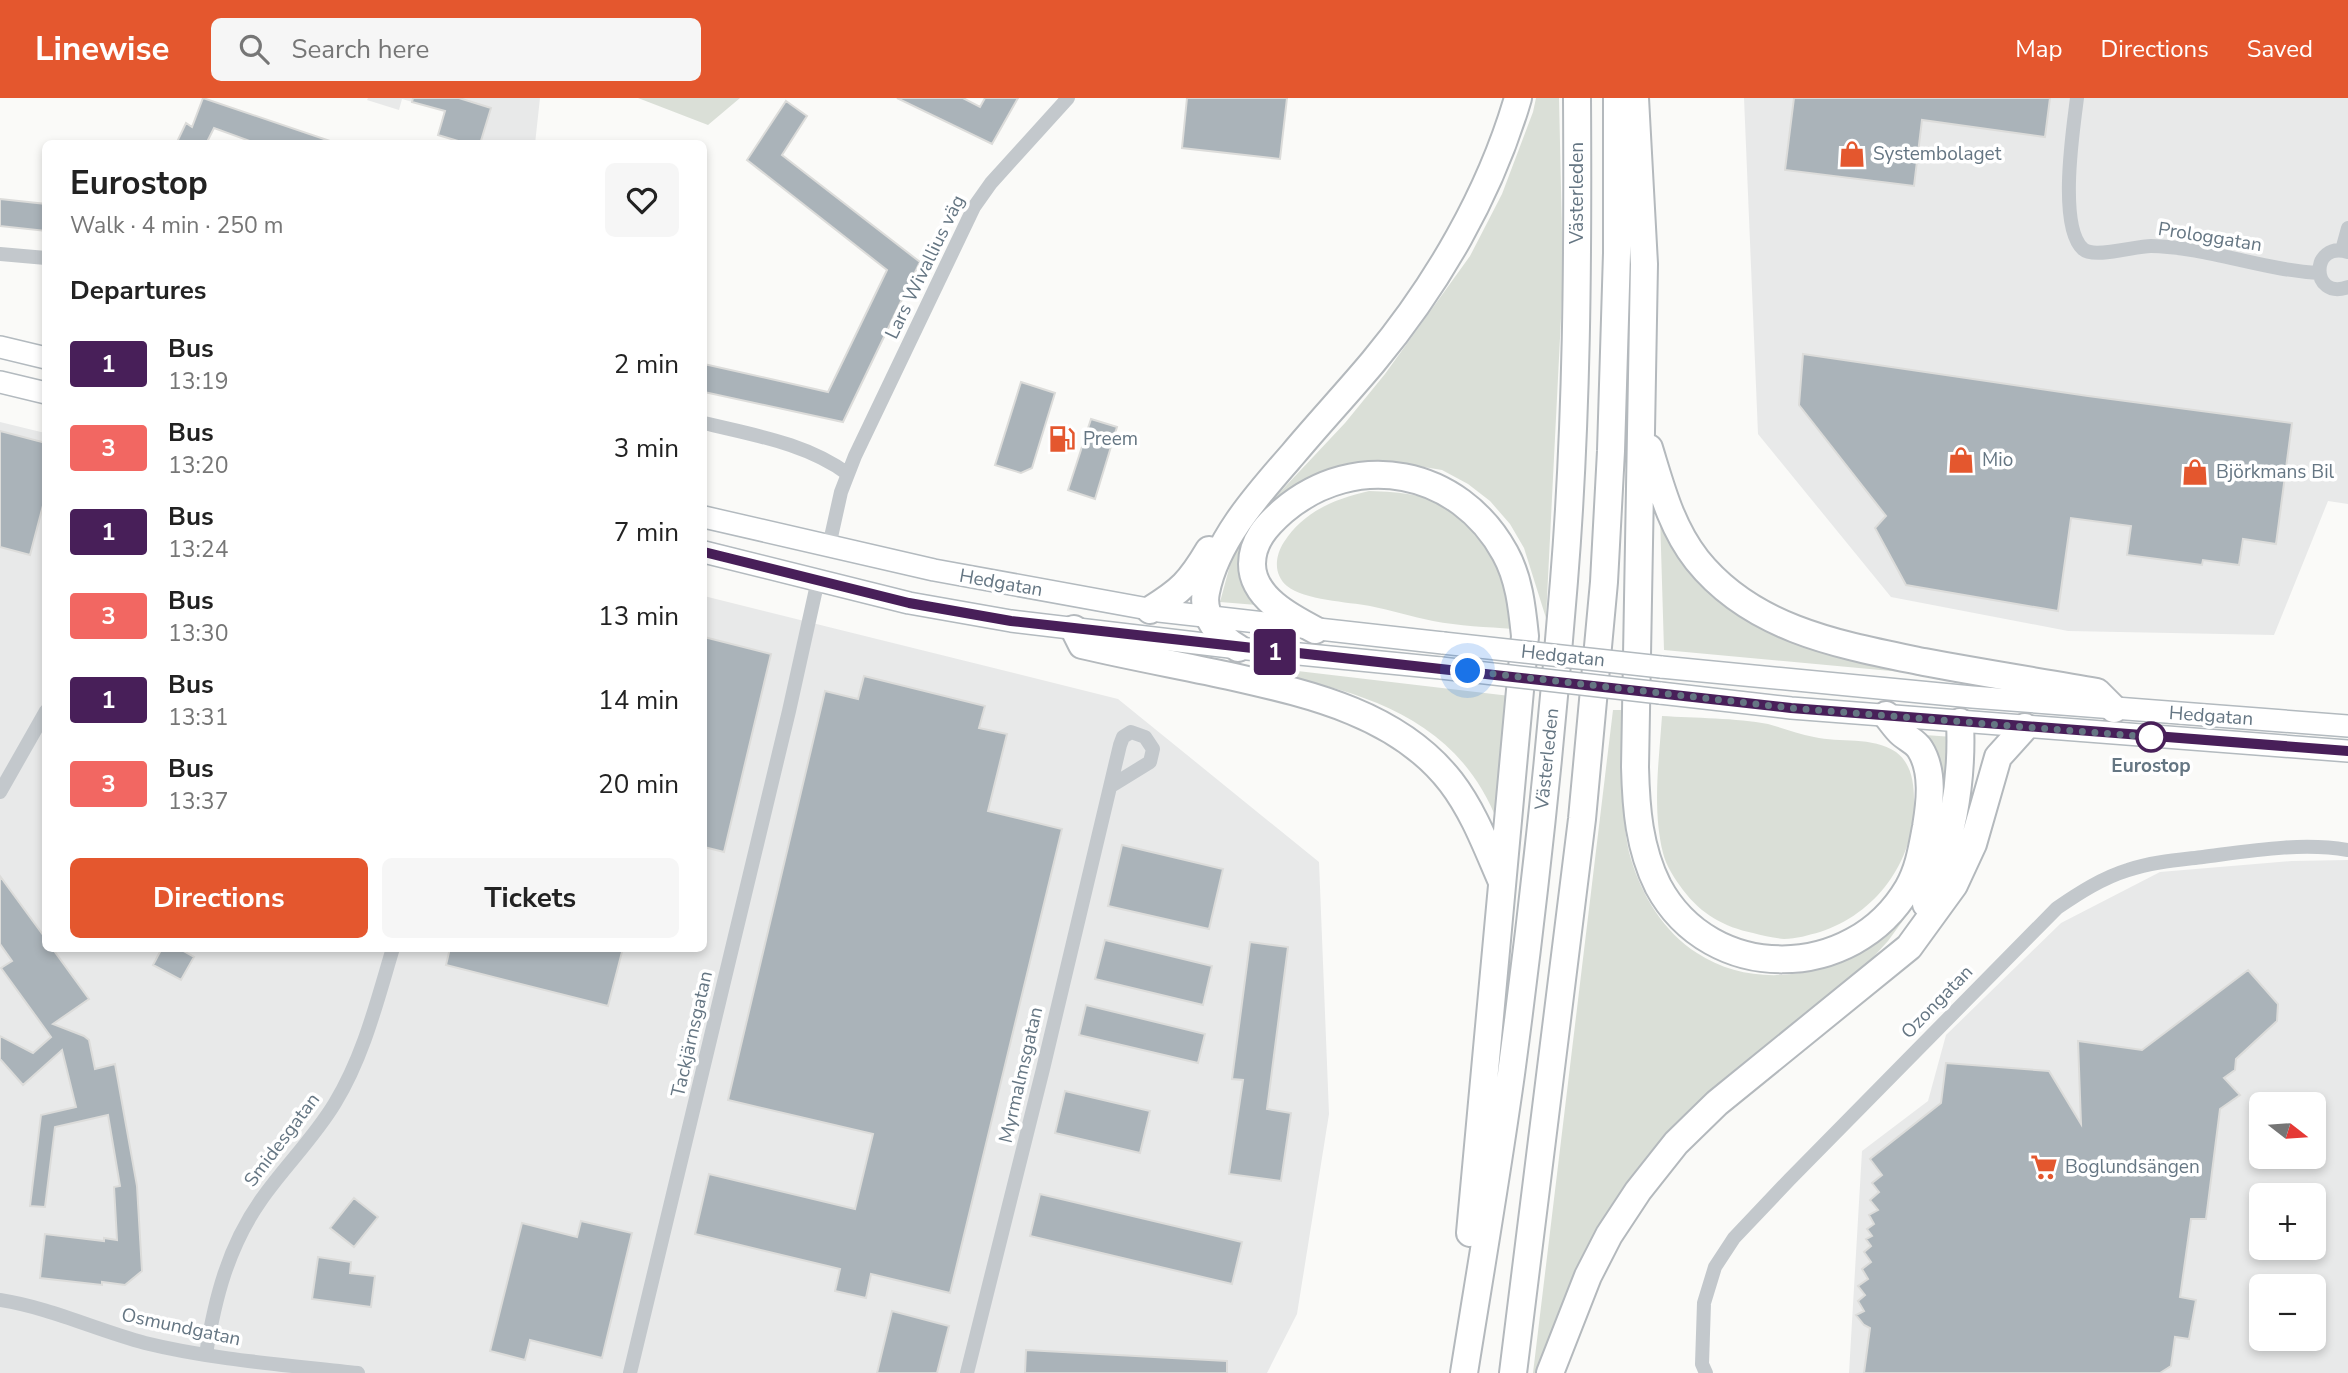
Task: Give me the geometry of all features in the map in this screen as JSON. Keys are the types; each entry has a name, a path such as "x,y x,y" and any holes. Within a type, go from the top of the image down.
{"highway":[{"path":"1238,648 1224,640 1216,629 1204,601 1225,544 1252,501 1373,361 1425,292 1487,181 1518,98"},
{"name":"Västerleden","path":"1464,1373 1516,1036 1545,791 1561,619 1576,347 1577,98"},
{"name":"Västerleden","path":"1513,1373 1580,833 1604,582 1617,253 1617,98"},
{"path":"1635,98 1644,264 1636,800 1639,827 1650,866 1659,887 1681,916 1701,933 1728,948 1757,957 1782,960 1820,956 1840,949 1875,927 1890,913 1910,886 1921,857 1930,783 1920,747 1900,732 1886,715"},
{"path":"1642,426 1664,499 1683,540 1710,575 1727,591 1758,612 1817,638 1872,652 2097,692 2114,709"},
{"path":"1315,630 1284,614 1257,583 1252,565 1255,545 1267,524 1293,502 1320,487 1346,478 1376,474 1402,476 1434,485 1463,502 1486,523 1506,554 1517,582 1525,636 1468,1248 1459,1373"},
{"path":"1154,611 1180,591 1195,573 1211,546 1217,543 1225,544"},
{"path":"1074,629 1083,645 1278,687 1321,699 1351,710 1400,735 1435,764 1464,800 1503,883"},
{"path":"1927,922 1924,908 1940,872 1957,788 1961,760 1961,709"},
{"path":"1550,1373 1584,1286 1609,1235 1638,1191 1676,1143 1738,1085 1909,947 1954,885 1967,858 1998,757 2025,727"}],"main road":[{"path":"0,347 42,357"},
{"path":"0,382 42,392"},
{"name":"Hedgatan","path":"707,517 934,570 1154,611 1661,667 1961,709 2025,727 2348,751"},
{"path":"817,580 830,546"},
{"name":"Hedgatan","path":"707,553 909,603 982,616 1238,648 1780,707 1886,715 1961,709 2114,709 2348,726"}],"street":[{"name":"Lars Wivallius väg","path":"830,546 841,492 848,474 974,207 991,183 1068,98"},
{"name":"Prologgatan","path":"2077,98 2069,166 2070,193 2073,230 2083,249 2089,253 2102,253 2150,246 2182,248 2319,274"},
{"path":"2348,228 2345,251 2325,255 2319,266 2319,274 2322,281 2333,289 2348,288"},
{"path":"0,254 42,258"},
{"path":"707,424 783,443 823,458 848,474"},
{"name":"Tackjärnsgatan","path":"630,1373 789,711 817,580"},
{"path":"0,792 42,718"},
{"name":"Myrmalmsgatan","path":"967,1373 1044,1069 1111,786"},
{"name":"Ozongatan","path":"1706,1373 1702,1364 1704,1303 1715,1267 1734,1238 2057,908 2097,882 2127,870 2164,862 2257,851 2328,847 2348,850"},
{"name":"Smidesgatan","path":"206,1354 219,1287 241,1231 260,1200 334,1105 347,1082 359,1056 392,952"},
{"name":"Osmundgatan","path":"0,1300 44,1309 143,1342 206,1354 358,1373"}],"shaded area":[{"path":"368,98 540,98 535,140 457,140 438,135 444,111 402,99 399,110 367,100"},
{"path":"638,98 740,98 708,125"},
{"path":"1536,98 1559,98 1563,278 1546,618 1524,548 1510,524 1490,501 1468,484 1442,470 1399,463 1352,464 1300,484 1271,507 1257,605 1220,602 1233,554 1264,509 1345,423 1385,374 1470,256 1502,194"},
{"path":"1744,98 2348,98 2348,504 2328,501 2274,635 2068,631 1891,597 1758,434"},
{"path":"0,422 42,432 42,952 707,952 707,597 1118,699 1319,862 1329,1114 1297,1314 1267,1373 0,1373"},
{"path":"1369,491 1423,497 1453,510 1466,521 1478,534 1502,572 1513,629 1433,621 1370,606 1315,597 1287,586 1279,576 1277,559 1281,547 1292,531 1311,514 1332,502"},
{"path":"1660,515 1714,589 1988,680 1664,650"},
{"path":"1204,660 1510,696 1498,823 1476,781 1448,747 1414,722 1377,703 1335,689"},
{"path":"1613,710 1629,710 1624,785 1625,824 1631,859 1648,899 1674,935 1697,953 1717,964 1761,975 1784,975 1828,966 1867,945 1943,790 1939,766 1925,735 1953,737 1954,765 1923,893 1888,941 1858,974 1689,1118 1541,1373 1533,1373"},
{"path":"1662,716 1756,722 1824,739 1877,744 1896,752 1908,767 1912,780 1913,822 1900,863 1889,881 1875,898 1840,924 1798,938 1780,939 1742,930 1705,913 1680,886 1663,853 1657,802"},
{"path":"2348,860 2348,1373 1849,1373 1862,1151 1928,1101 1946,1035 2061,923 2160,872 2292,861"}],"building":[{"path":"203,98 327,140 247,140 214,128 208,140 178,140 186,123 192,127"},
{"path":"413,98 459,98 491,108 481,140 455,140 438,135 445,111 412,102"},
{"path":"897,98 963,98 980,107 985,98 1018,98 992,144"},
{"path":"1187,98 1287,98 1280,159 1182,148"},
{"name":"Systembolaget","path":"1794,98 2050,98 2045,137 1922,120 1914,186 1785,170"},
{"path":"786,101 807,116 782,155 920,262 843,422 707,393 707,365 828,392 887,270 747,160"},
{"path":"0,199 42,204 42,231 0,226"},
{"name":"Mio","path":"1803,354 2292,423 2276,544 2243,539 2239,565 2203,560 2202,565 2127,555 2131,526 2071,518 2058,611 1906,585 1875,528 1886,516 1799,405"},
{"path":"1021,382 1055,393 1032,468 1021,473 995,465"},
{"path":"1091,419 1117,427 1095,499 1068,490"},
{"path":"0,431 42,442 42,509 30,555 0,547"},
{"path":"707,638 771,654 724,852 707,848"},
{"path":"864,676 985,706 979,728 1007,734 988,811 1062,829 950,1293 871,1274 866,1298 835,1291 840,1269 695,1234 709,1174 855,1209 873,1134 728,1100 825,691 858,699"},
{"path":"1122,845 1223,869 1209,929 1108,906"},
{"path":"0,876 42,934 42,952 55,952 89,999 53,1024 89,1040 95,1069 115,1064 137,1186 142,1271 125,1285 40,1278 45,1234 117,1240 114,1187 120,1186 108,1115 55,1127 45,1207 30,1206 41,1115 76,1107 62,1050 23,1085 0,1059 0,1036 33,1053 51,1037 1,968 12,961 0,944"},
{"path":"1105,940 1212,966 1203,1005 1095,979"},
{"path":"1250,942 1288,947 1267,1109 1291,1113 1281,1181 1229,1174 1243,1080 1232,1079"},
{"path":"160,952 185,952 194,957 181,980 153,965"},
{"path":"449,952 622,952 608,1006 446,965"},
{"name":"Boglundsängen","path":"2248,970 2278,1004 2277,1021 2236,1059 2235,1070 2224,1078 2240,1095 2220,1109 2206,1219 2191,1219 2180,1297 2196,1300 2189,1339 2175,1337 2171,1366 2160,1373 1864,1373 1870,1328 1856,1315 1864,1311 1858,1301 1865,1295 1858,1286 1868,1279 1862,1269 1871,1262 1864,1252 1871,1246 1866,1239 1872,1236 1867,1229 1874,1224 1869,1215 1878,1210 1870,1200 1879,1192 1872,1183 1882,1175 1870,1159 1941,1103 1946,1063 2049,1071 2081,1124 2078,1041 2142,1050"},
{"path":"1086,1005 1205,1034 1198,1063 1079,1035"},
{"path":"1065,1091 1150,1111 1140,1153 1055,1133"},
{"path":"1040,1194 1242,1242 1232,1284 1030,1236"},
{"path":"354,1198 378,1217 354,1247 330,1228"},
{"path":"581,1221 632,1233 602,1358 530,1340 525,1360 490,1351 522,1223 577,1237"},
{"path":"318,1257 351,1262 350,1273 375,1276 371,1307 312,1299"},
{"path":"892,1311 949,1326 937,1373 877,1373"},
{"path":"1026,1350 1227,1361 1227,1373 1025,1373"}],"bus line":[{"name":"1","path":"707,553 909,603 1011,621 1791,708 2348,751"}],"place":[{"name":"Systembolaget","path":"1852,154"},
{"name":"Preem","path":"1062,439"},
{"name":"Mio","path":"1961,460"},
{"name":"Björkmans Bil","path":"2195,472"},
{"name":"Eurostop","path":"2151,737"},
{"name":"Boglundsängen","path":"2044,1167"}],"route":[{"path":"1468,671 1791,708 2151,737"}]}
